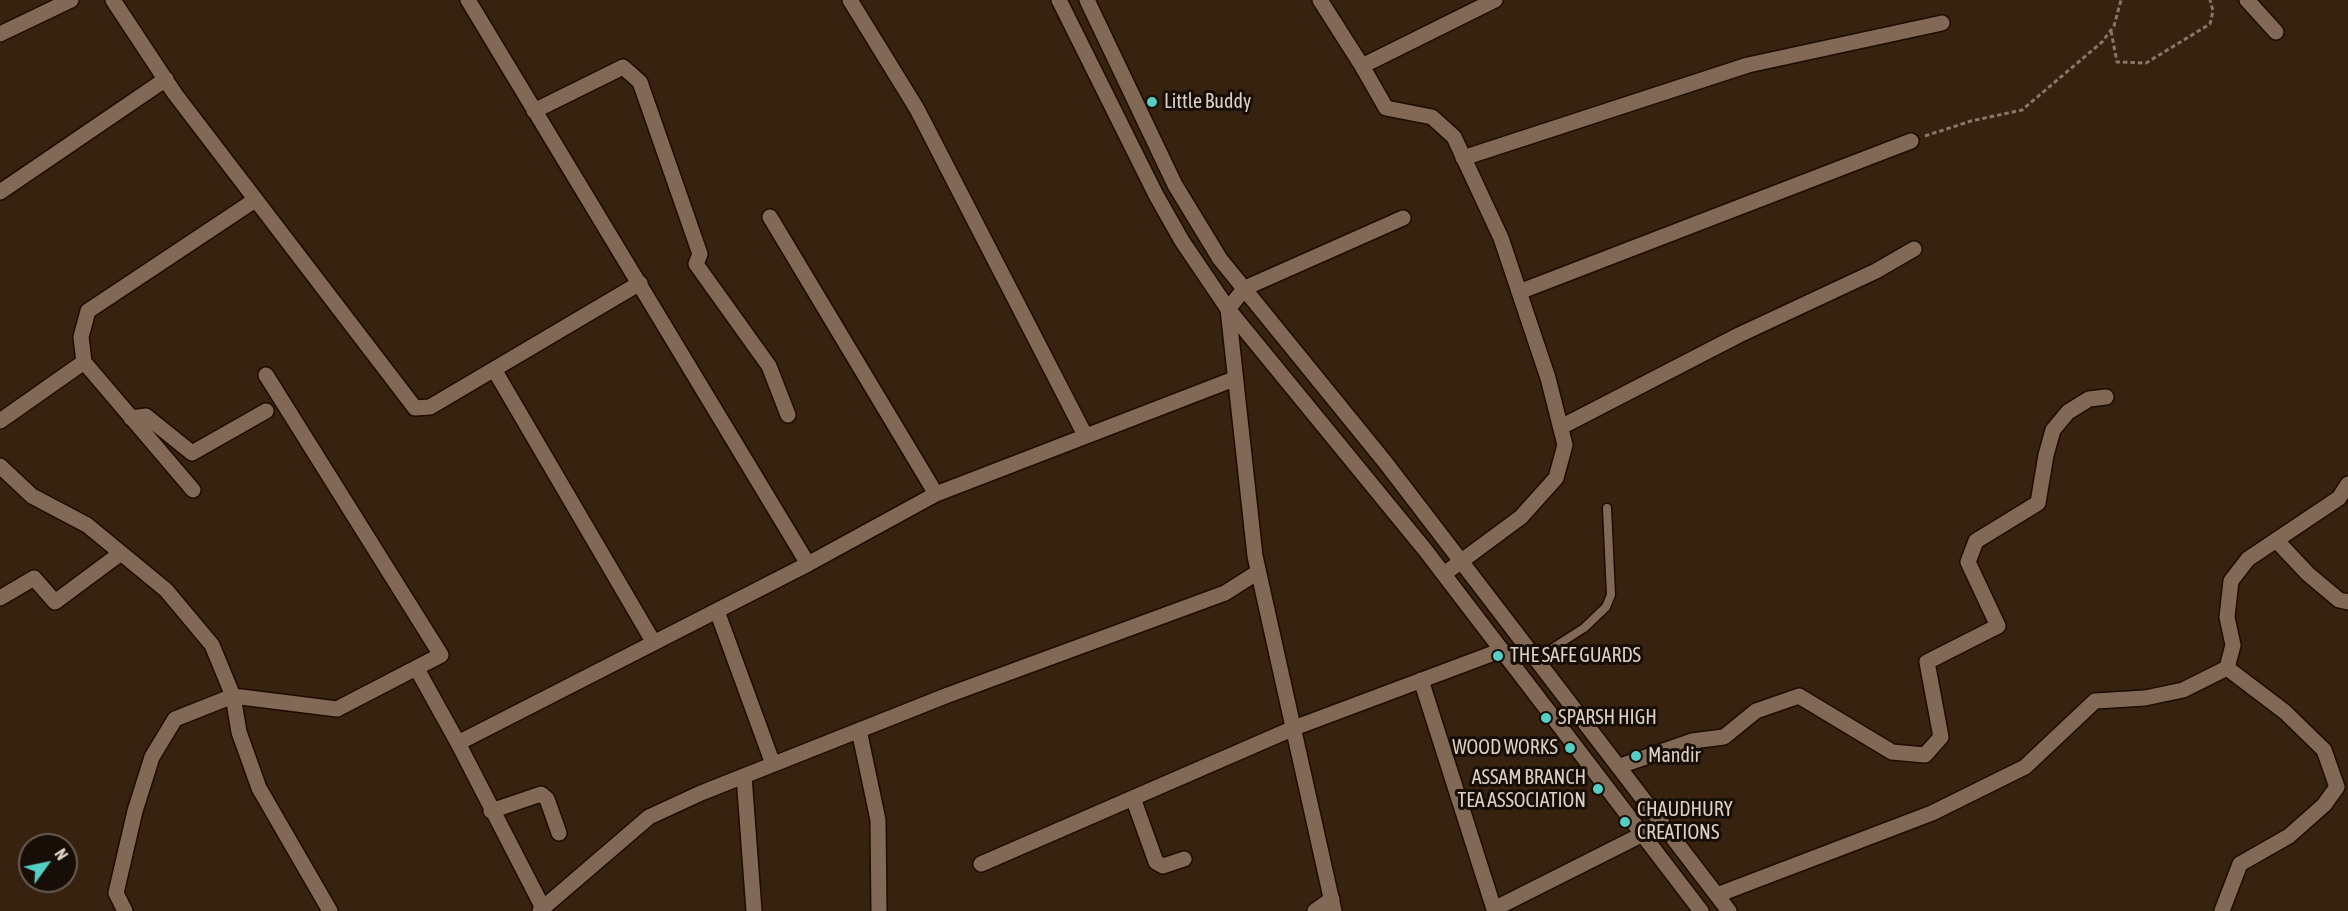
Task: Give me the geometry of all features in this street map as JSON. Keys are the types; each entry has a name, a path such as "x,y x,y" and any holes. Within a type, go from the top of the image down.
{"street":[{"path":"0,34 71,0"},
{"path":"113,0 166,80 415,408 430,407 495,371 640,283"},
{"path":"468,0 808,564"},
{"path":"850,0 917,110 1085,435"},
{"path":"1059,0 1156,195 1182,241 1228,309 1444,574 1701,911"},
{"path":"1087,0 1175,185 1220,259 1385,462 1729,911"},
{"path":"1320,0 1386,108 1432,117 1454,137 1501,238 1548,378 1565,445 1556,478 1521,517 1444,574"},
{"path":"1362,66 1495,0"},
{"path":"2247,0 2276,32"},
{"path":"1463,158 1748,64 1942,23"},
{"path":"534,111 623,67 640,82 700,254 696,264 769,366 788,415"},
{"path":"0,192 166,80"},
{"path":"1519,292 1911,141"},
{"path":"193,490 84,362 81,337 88,311 255,200"},
{"path":"770,217 936,494"},
{"path":"1315,911 1333,905 1258,572 1234,379 1228,309 1245,288 1403,218"},
{"path":"1561,427 1739,335 1876,271 1914,249"},
{"path":"0,422 84,362"},
{"path":"495,371 654,643"},
{"path":"125,911 116,893 135,812 152,757 175,720 233,696 337,709 441,655 266,375"},
{"path":"458,743 808,564 936,494 1234,379"},
{"path":"1620,766 1692,741 1724,737 1756,711 1799,696 1892,752 1925,755 1941,737 1927,662 1998,626 1968,561 1976,541 2038,503 2046,455 2053,430 2068,412 2089,399 2106,397"},
{"path":"131,418 146,416 192,453 266,411"},
{"path":"0,466 32,496 87,525 166,590 212,645 233,696 239,732 259,788 330,911"},
{"path":"1717,895 1932,813 2025,767 2095,701 2145,698 2182,690 2227,668 2233,645 2227,617 2231,581 2248,559 2339,498 2348,484"},
{"path":"2276,540 2308,574 2339,600 2348,602"},
{"path":"0,598 34,578 55,602 121,553"},
{"path":"417,669 458,743 542,910 649,817 859,730 1225,593 1258,572"},
{"path":"717,611 773,764"},
{"path":"981,864 1294,728 1502,650"},
{"path":"2222,911 2240,864 2289,836 2324,805 2337,787 2324,750 2285,712 2227,668"},
{"path":"1421,680 1494,909 1643,834"},
{"path":"859,730 878,820 879,911"},
{"path":"744,776 754,911"},
{"path":"491,811 541,794 548,799 559,833"},
{"path":"1133,798 1156,862 1163,866 1184,859"}],"lane":[{"path":"1536,658 1584,628 1606,607 1611,595 1607,508"}],"path":[{"path":"1911,141 1971,121 2022,110 2102,42 2119,14 2121,0"},
{"path":"2110,31 2117,62 2146,63 2210,24 2213,11 2210,0"}],"place":[{"name":"Little Buddy","path":"1152,102"},
{"name":"THE SAFE GUARDS","path":"1498,656"},
{"name":"SPARSH HIGH","path":"1546,718"},
{"name":"WOOD WORKS","path":"1570,748"},
{"name":"Mandir","path":"1636,756"},
{"name":"ASSAM BRANCH TEA ASSOCIATION","path":"1598,789"},
{"name":"CHAUDHURY CREATIONS","path":"1625,822"}]}
